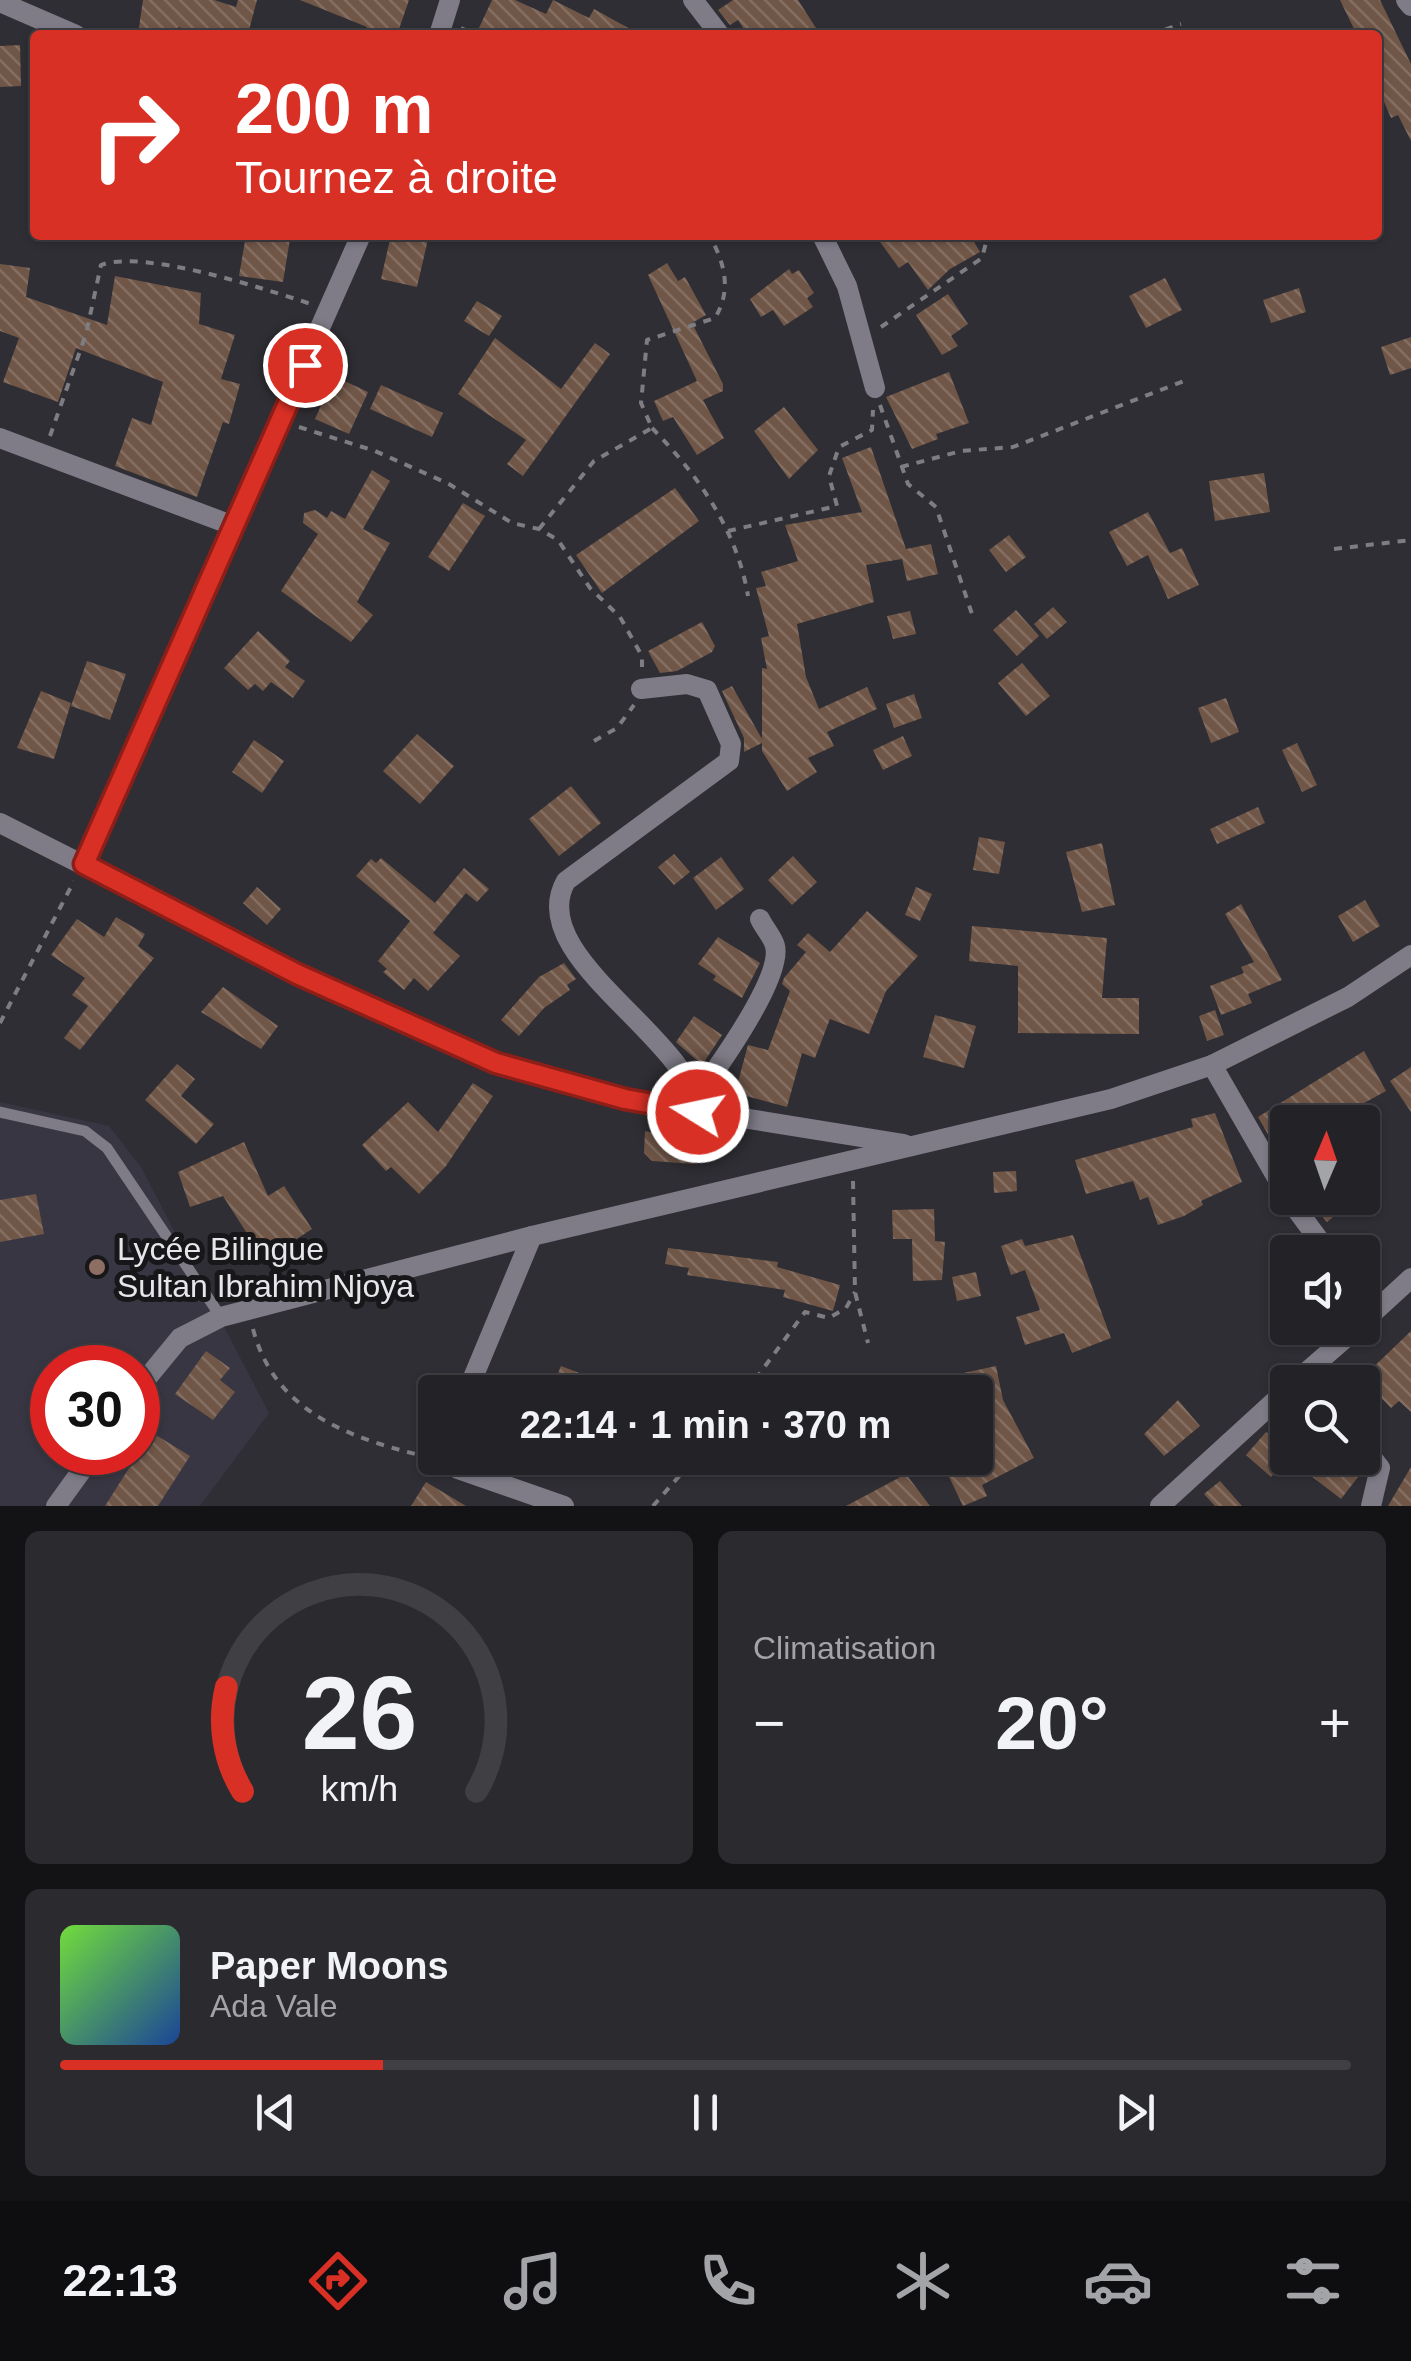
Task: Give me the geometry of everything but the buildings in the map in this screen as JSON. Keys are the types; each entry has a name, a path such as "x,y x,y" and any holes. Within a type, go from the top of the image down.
{"street":[{"path":"441,30 450,0"},
{"path":"693,0 716,30"},
{"path":"1406,0 1411,6"},
{"path":"0,2 64,30"},
{"path":"84,864 359,240"},
{"path":"824,240 847,286 875,388"},
{"path":"0,438 234,526"},
{"path":"641,689 687,684 707,690 730,744 729,761 566,881 557,896 558,916 564,934 605,988 677,1059 697,1104"},
{"path":"0,823 315,982 496,1063 625,1099 697,1104 914,1145"},
{"path":"697,1104 771,974 775,946 760,920"},
{"path":"160,1362 180,1338 221,1317 532,1236 1059,1114 1212,1065 1348,998 1411,955"},
{"path":"1212,1065 1270,1166"},
{"path":"474,1375 532,1236"},
{"path":"1380,1302 1411,1278"},
{"path":"1312,1365 1333,1345"},
{"path":"1160,1506 1270,1405"},
{"path":"56,1506 78,1475"},
{"path":"484,1475 564,1506"},
{"path":"1371,1506 1378,1475"}],"lane":[{"path":"0,1112 85,1130 107,1148 221,1317"}],"path":[{"path":"1164,30 1181,24"},
{"path":"712,240 722,258 727,299 716,318 647,340 641,403 652,428 688,465 728,531 742,561 748,596"},
{"path":"864,338 982,258 987,240"},
{"path":"43,455 86,334 101,265 117,259 232,280 330,310"},
{"path":"902,467 961,450 1014,446 1184,381"},
{"path":"728,531 837,506 830,476 839,446 872,430 875,388"},
{"path":"875,388 908,484 936,507 972,614"},
{"path":"281,420 374,452 449,484 512,523 539,529 558,540 590,588 620,616 642,656 641,689 618,728 594,741"},
{"path":"539,529 594,461 652,428"},
{"path":"1334,549 1411,540"},
{"path":"0,1024 84,864"},
{"path":"848,1162 855,1202 855,1292 868,1343"},
{"path":"759,1375 805,1312 829,1318 846,1308 855,1292"},
{"path":"248,1310 256,1339 287,1397 362,1441 418,1454"},
{"path":"654,1506 680,1475"}],"shaded area":[{"name":"Lycée Bilingue Sultan Ibrahim Njoya","path":"0,1102 109,1126 141,1167 269,1413 200,1506 0,1506"}],"place":[{"name":"Lycée Bilingue Sultan Ibrahim Njoya","path":"97,1267"}],"route":[{"path":"305,365 84,864 297,974 405,1026 496,1063 625,1099 698,1112"}]}
